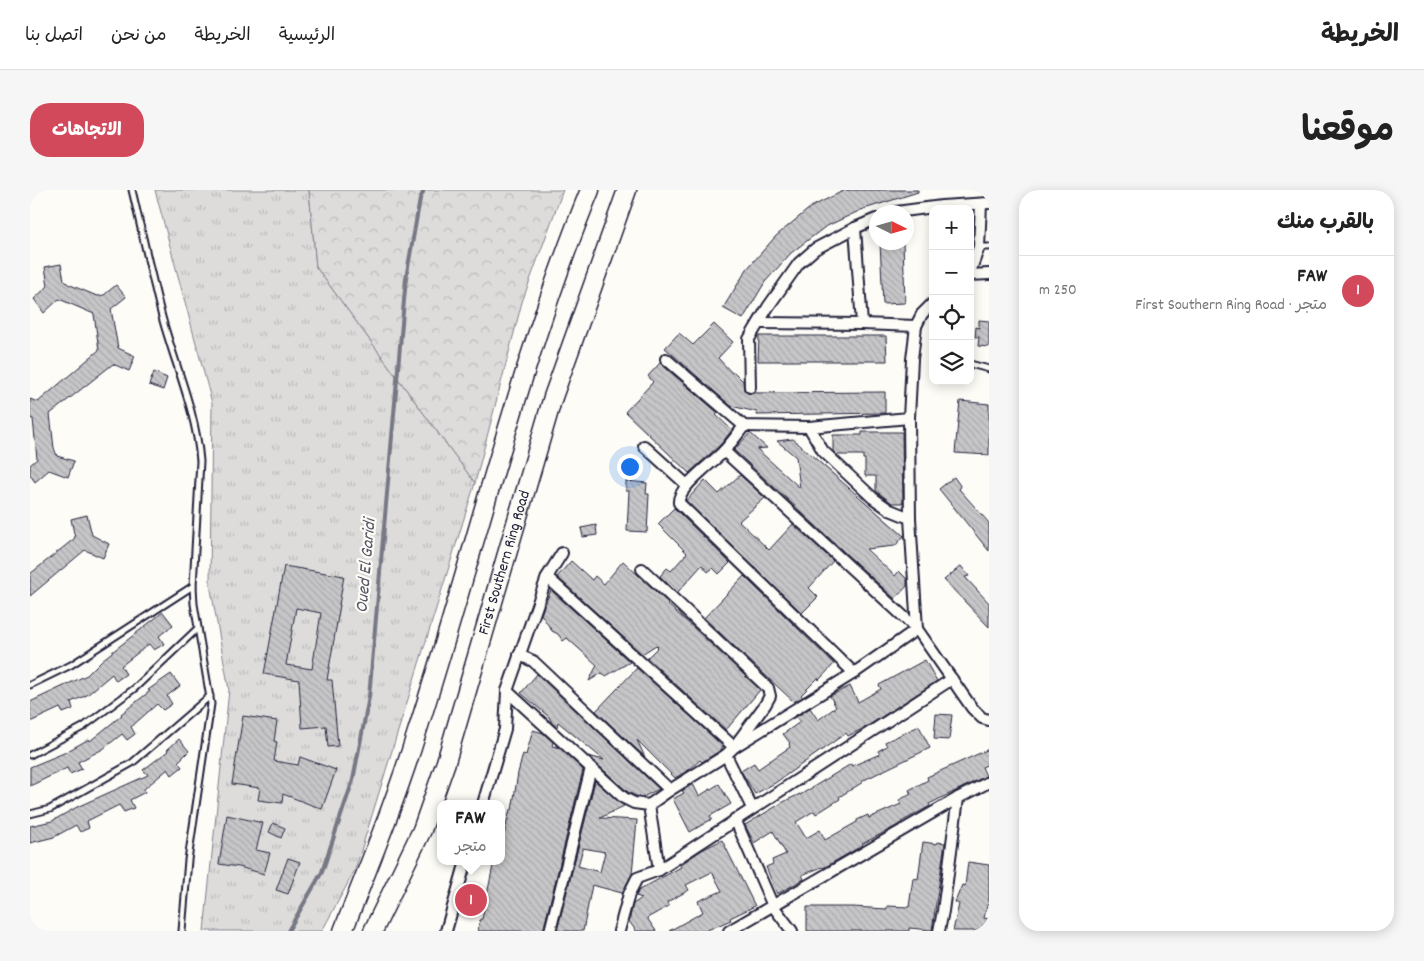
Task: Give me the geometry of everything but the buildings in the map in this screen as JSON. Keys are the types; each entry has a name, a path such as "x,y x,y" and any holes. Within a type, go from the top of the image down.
{"highway":[{"name":"First Southern Ring Road","path":"343,931 386,823 417,733 530,357 552,290 590,190"},
{"name":"First Southern Ring Road","path":"373,931 422,830 446,762 553,397 627,190"}],"street":[{"path":"914,210 985,204 984,247 974,266"},
{"path":"750,387 749,339 798,263 815,249 869,222"},
{"path":"855,228 862,324"},
{"path":"974,273 989,274"},
{"path":"917,629 910,518 912,359 916,326 922,314 929,307"},
{"path":"759,323 916,326"},
{"path":"666,359 744,426 809,427 910,418"},
{"path":"744,426 724,451 680,494 679,504 854,673"},
{"path":"809,427 823,451 878,502 890,510 910,518"},
{"path":"644,446 688,485"},
{"path":"724,451 917,629 972,708 982,718 989,720"},
{"path":"484,800 505,729 507,692 547,577 562,553"},
{"path":"642,569 768,688 770,696 765,705 730,751"},
{"path":"547,577 730,751 752,808"},
{"path":"507,692 624,798 634,803 648,805 854,673 917,629"},
{"path":"519,655 533,661 670,790"},
{"path":"619,931 629,894 637,878 659,870 952,679"},
{"path":"550,931 590,768"},
{"path":"729,931 958,798 989,782"},
{"path":"939,931 958,798"},
{"path":"648,805 659,870"},
{"path":"735,819 773,906 792,931"},
{"path":"446,931 465,865"}],"lane":[{"path":"132,190 162,317 192,414 200,461 193,586 194,604 210,696 210,713 187,870 182,931"},
{"path":"974,365 989,368"},
{"path":"30,685 72,665 193,586"},
{"path":"30,755 83,727 135,688 198,628"},
{"path":"30,814 50,809 132,764 210,696"}],"green space":[{"path":"155,190 309,190 316,267 475,483 355,870 322,931 204,931 229,690 210,584 212,403"},
{"path":"309,190 563,190 522,302 475,483 316,267"}],"waterway":[{"name":"Oued El Garidi","path":"288,931 322,872 353,780 369,697 406,278 420,199 424,190"}],"place":[{"name":"FAW","path":"471,900"}]}
